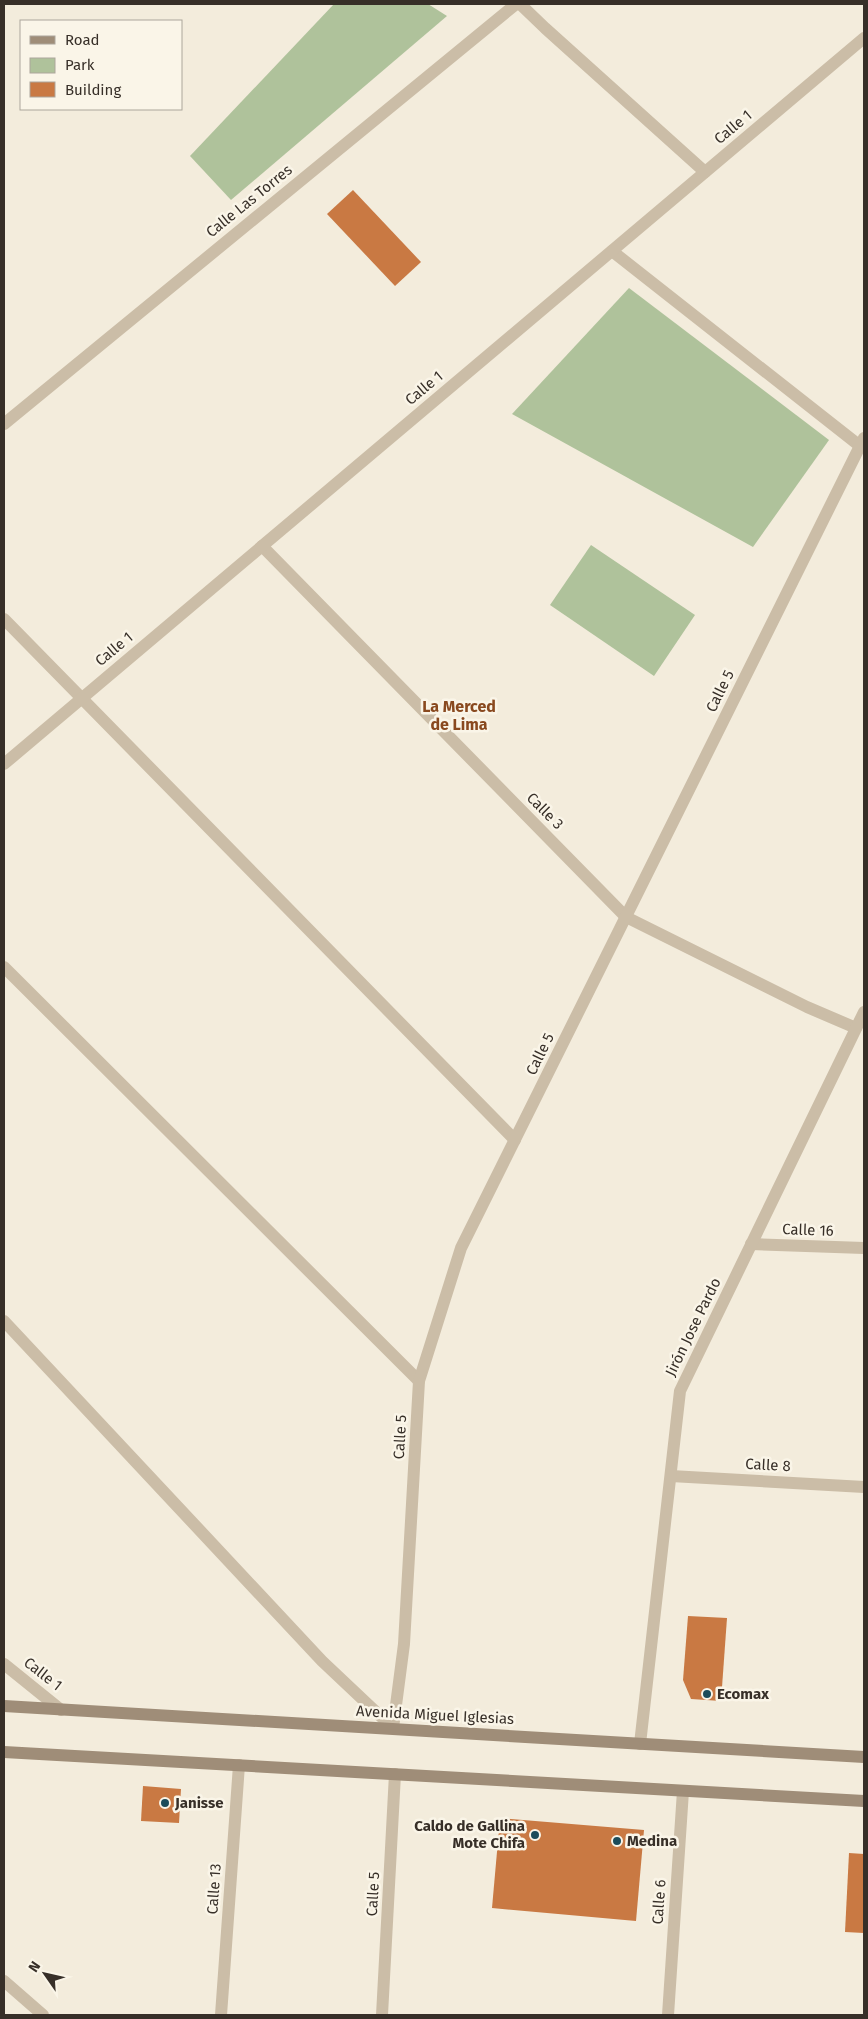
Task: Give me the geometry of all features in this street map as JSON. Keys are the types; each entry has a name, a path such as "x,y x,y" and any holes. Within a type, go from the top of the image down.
{"main road":[{"name":"Avenida Miguel Iglesias","path":"4,1706 864,1757"},
{"path":"4,1752 864,1801"}],"street":[{"name":"Calle Las Torres","path":"4,424 516,4"},
{"path":"520,4 705,172"},
{"name":"Calle 1","path":"4,764 864,38"},
{"path":"612,251 862,442"},
{"name":"Calle 5","path":"393,1728 404,1644 419,1381 461,1248 862,442"},
{"name":"Calle 3","path":"262,546 626,917 808,1007 856,1028"},
{"path":"4,619 515,1140"},
{"path":"4,967 419,1381"},
{"name":"Jirón Jose Pardo","path":"640,1744 680,1391 864,1012"},
{"name":"Calle 16","path":"751,1244 864,1248"},
{"path":"4,1321 322,1661 393,1728"},
{"name":"Calle 8","path":"671,1476 864,1487"},
{"name":"Calle 1","path":"4,1664 61,1710"},
{"name":"Calle 13","path":"220,2015 239,1765"},
{"name":"Calle 5","path":"382,2015 395,1774"},
{"name":"Calle 6","path":"668,2015 683,1791"},
{"path":"4,1981 43,2015"}],"green space":[{"path":"334,4 428,4 447,16 231,200 190,156"},
{"path":"629,288 829,440 753,547 512,414"},
{"path":"591,545 695,615 654,676 550,605"}],"building":[{"path":"353,190 421,262 395,286 327,214"},
{"path":"688,1616 727,1618 721,1701 691,1699 683,1680"},
{"path":"143,1786 181,1789 179,1823 141,1821"},
{"path":"500,1818 644,1830 636,1921 492,1908"},
{"path":"849,1853 864,1854 864,1933 845,1932"}],"place":[{"name":"Ecomax","path":"707,1694"},
{"name":"Janisse","path":"165,1803"},
{"name":"Caldo de Gallina Mote Chifa","path":"535,1835"},
{"name":"Medina","path":"617,1841"}],"district":[{"name":"La Merced de Lima","path":"459,715"}]}
